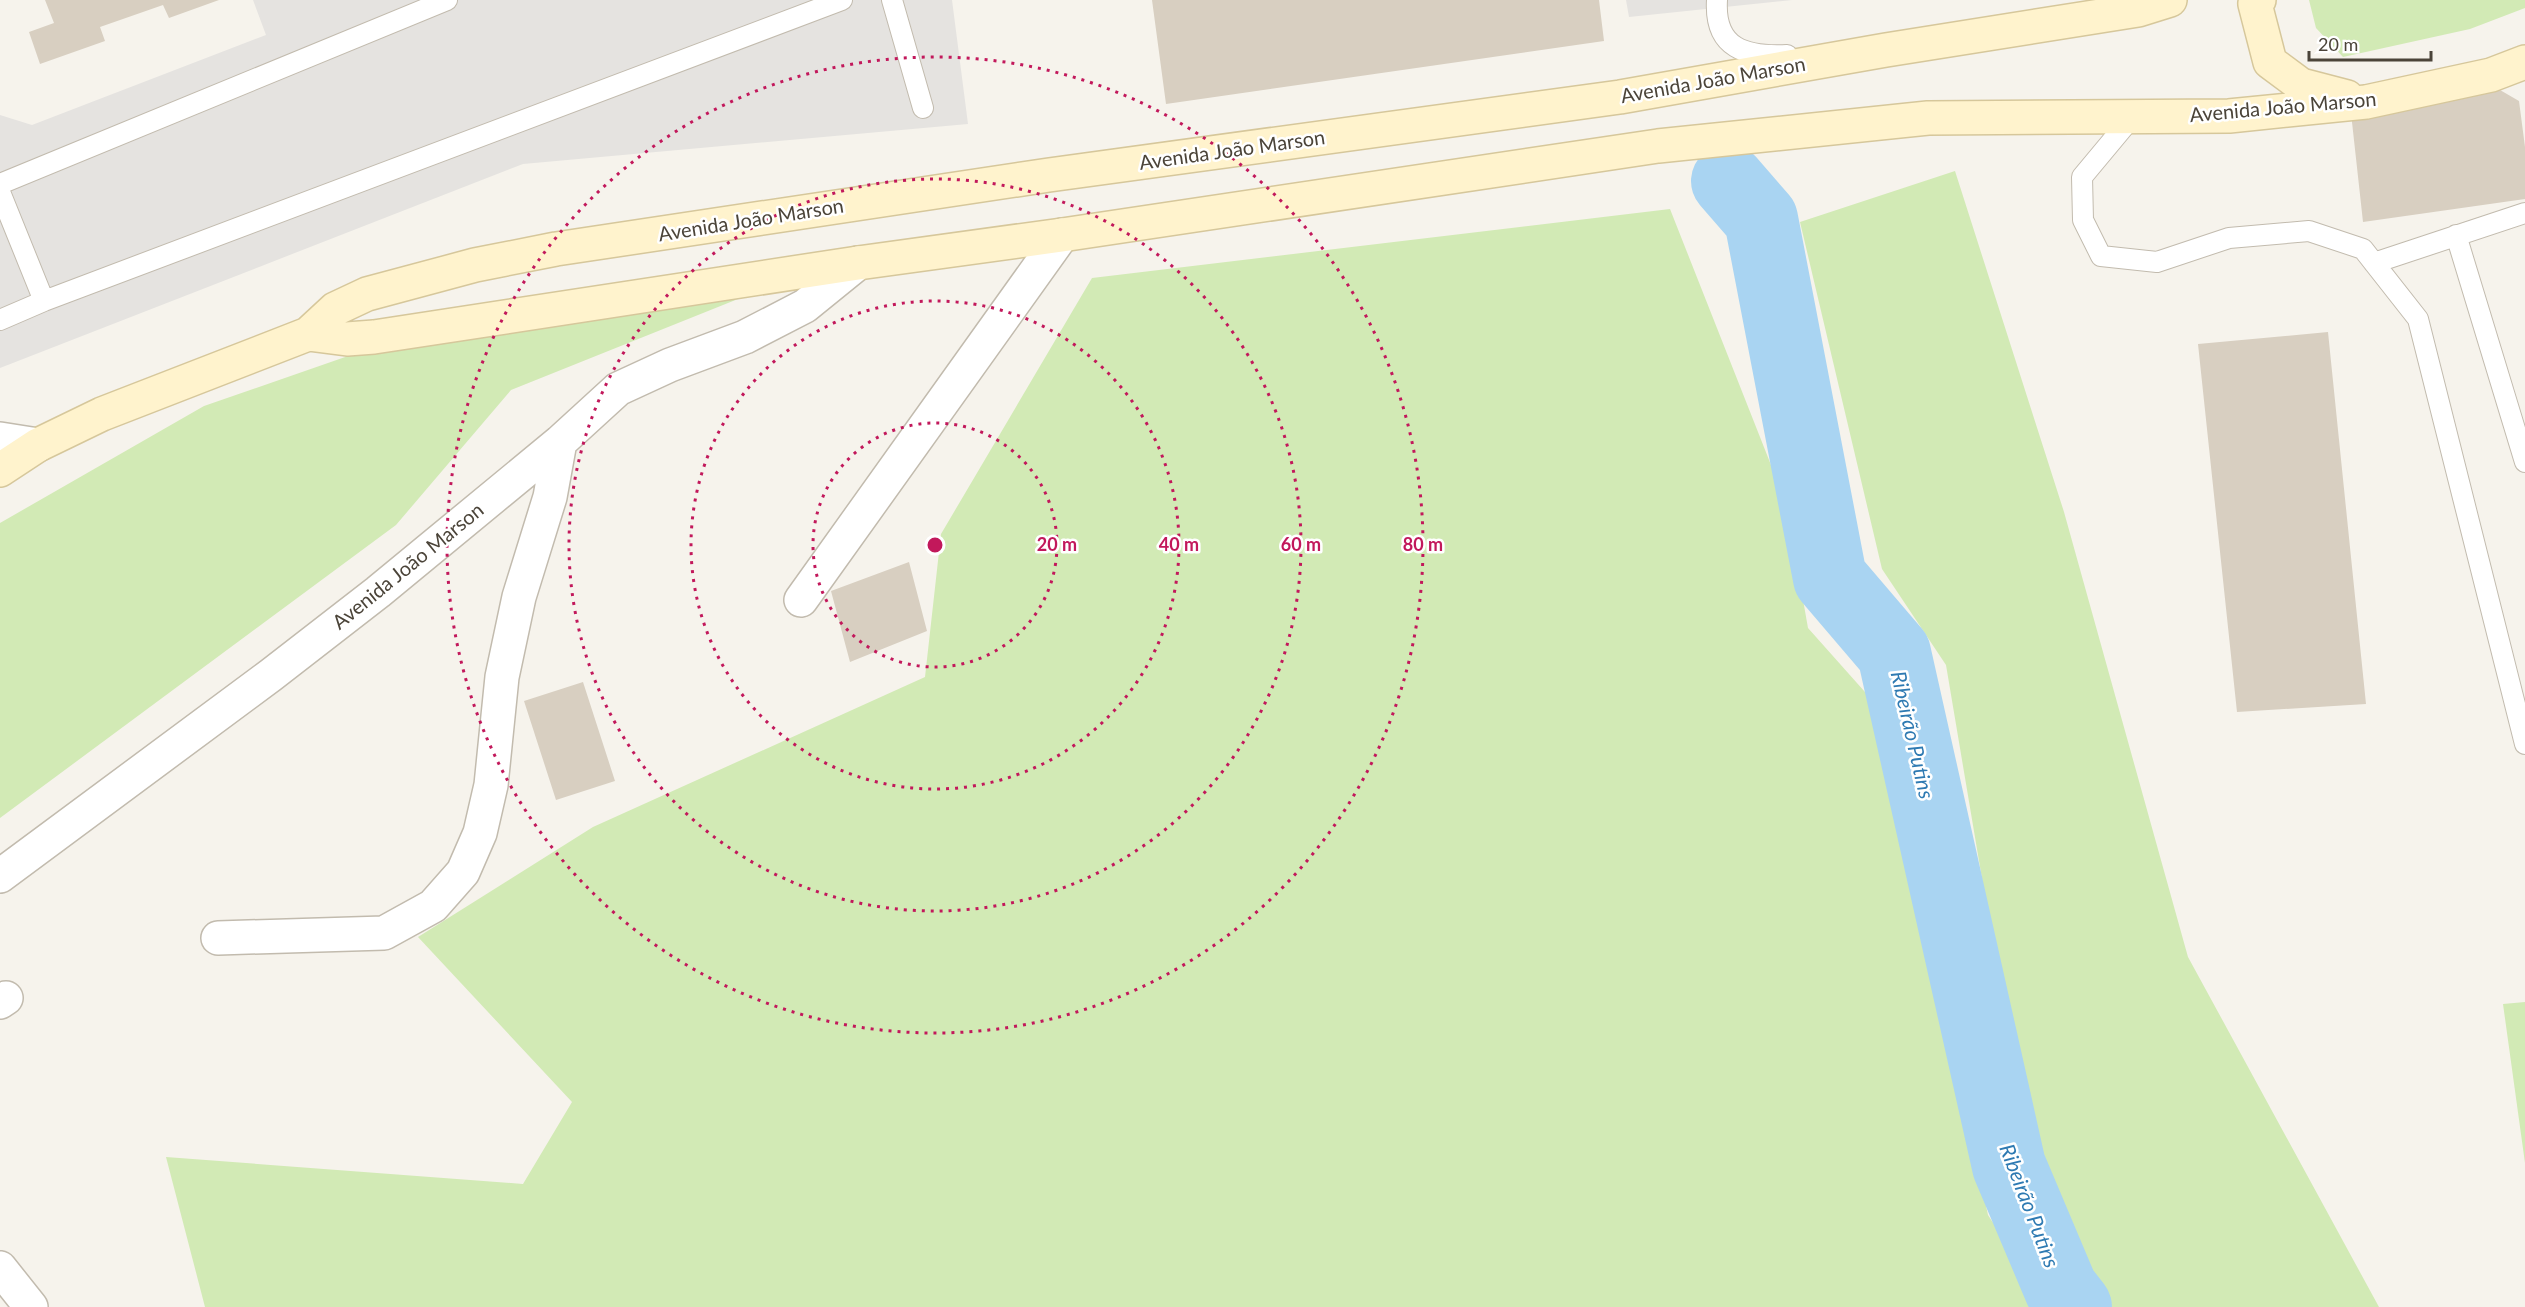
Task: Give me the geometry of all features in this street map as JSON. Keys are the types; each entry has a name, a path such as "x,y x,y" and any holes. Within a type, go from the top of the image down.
{"main road":[{"name":"Avenida João Marson","path":"0,470 38,445 102,414 308,334 335,309 367,294 475,265 556,249 1049,175 1620,97 1886,50 2138,10 2170,0"},
{"path":"2259,0 2255,4 2270,62 2301,84 2366,102"},
{"name":"Avenida João Marson","path":"308,334 347,339 374,337 858,263 1062,236 1711,140 1928,118 2229,116 2366,102 2491,75 2524,63"}],"street":[{"path":"801,600 1062,236"},
{"name":"Avenida João Marson","path":"0,876 289,662 378,592 560,442 618,389 670,365 745,337 805,306 858,263"},
{"path":"0,439 38,445"},
{"path":"218,938 384,933 433,906 463,872 480,833 491,785 502,677 519,597 550,497 560,442"},
{"path":"0,1268 31,1307"}],"lane":[{"path":"0,184 447,0"},
{"path":"0,320 44,301 842,0"},
{"path":"892,0 923,108"},
{"path":"1717,0 1716,15 1720,30 1729,43 1744,52 1763,56 1886,50"},
{"path":"2132,117 2082,177 2084,220 2101,256 2157,262 2229,238 2309,231 2363,249 2418,319 2525,744"},
{"path":"0,192 44,301"},
{"path":"2374,263 2525,213"},
{"path":"2456,236 2525,462"}],"green space":[{"path":"2309,0 2525,0 2525,8 2470,29 2343,57 2316,28"},
{"path":"1955,171 2064,512 2188,957 2379,1307 2109,1307 2094,1287 2026,1140 1946,665 1882,569 1800,222"},
{"path":"1670,209 1786,503 1808,628 1881,710 1988,1215 2048,1307 205,1307 166,1157 523,1184 572,1102 418,937 593,827 925,677 941,534 1092,278"},
{"path":"738,299 511,390 396,525 0,818 0,523 204,406 394,340"},
{"path":"2525,1002 2525,1163 2503,1004"}],"shaded area":[{"path":"253,0 952,0 968,124 523,164 0,368 0,115 32,125 266,35"},
{"path":"1626,0 1792,0 1629,17"}],"building":[{"path":"45,0 219,0 169,18 163,5 100,27 105,41 40,64 29,32 54,23"},
{"path":"1152,0 1599,0 1604,41 1166,104"},
{"path":"2500,90 2519,101 2525,147 2525,199 2363,222 2351,113"},
{"path":"2328,332 2366,704 2237,712 2198,344"},
{"path":"909,562 927,631 850,662 831,591"},
{"path":"583,682 615,781 556,800 524,701"}],"waterway":[{"name":"Ribeirão Putins","path":"1728,181 1761,219 1830,578 1894,653 2009,1166 2061,1289 2075,1307"}]}
